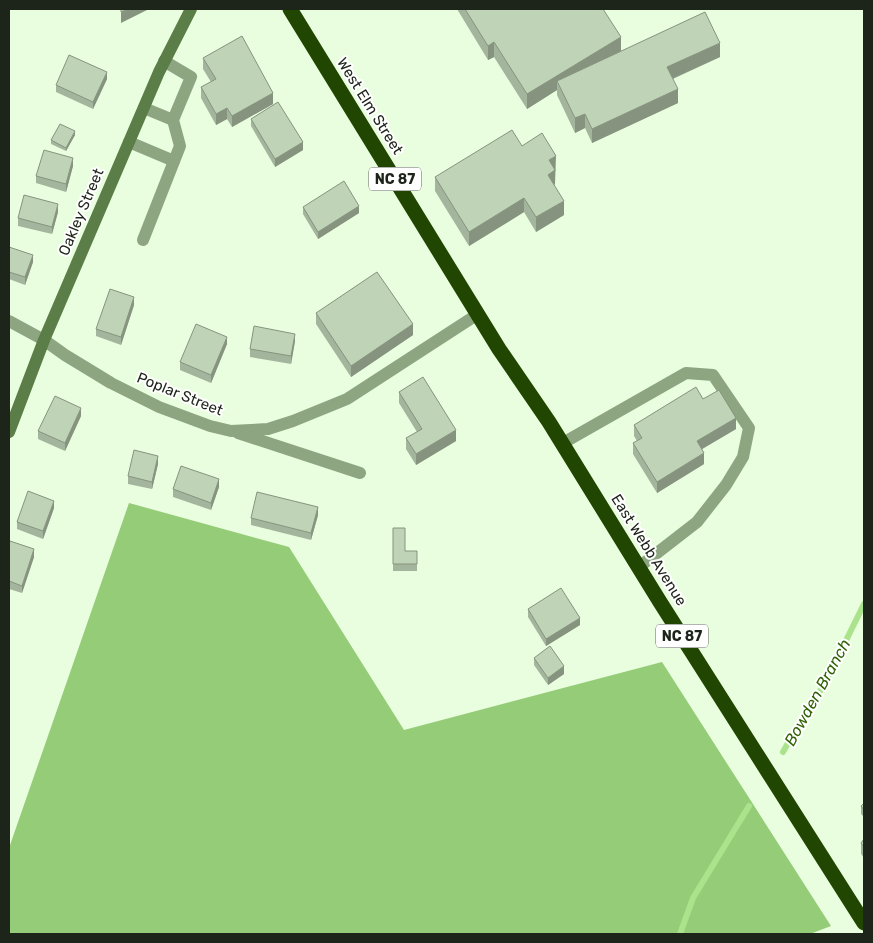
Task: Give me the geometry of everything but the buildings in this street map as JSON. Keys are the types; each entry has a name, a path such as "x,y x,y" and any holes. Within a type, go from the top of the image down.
{"highway":[{"name":"West Elm Street","path":"290,9 499,349"},
{"name":"East Webb Avenue","path":"499,349 563,443 864,923"}],"street":[{"name":"Oakley Street","path":"9,432 44,340 129,142 164,61 191,9"},
{"path":"143,240 180,146 173,120 191,77 164,61"},
{"path":"144,108 173,120"},
{"path":"129,142 174,161"},
{"name":"Poplar Street","path":"9,321 44,340 111,383 159,407 210,426 231,431 268,429 347,399 478,314"},
{"path":"563,443 686,373 713,375 749,428 743,457 726,485 697,522 639,567"},
{"path":"231,431 360,473"}],"green space":[{"path":"129,503 289,547 404,730 662,662 831,926 810,934 9,934 9,848"}],"waterway":[{"name":"Bowden Branch","path":"783,752 825,683 864,604"},
{"name":"Bowden Branch","path":"680,934 693,898 749,806"}]}
